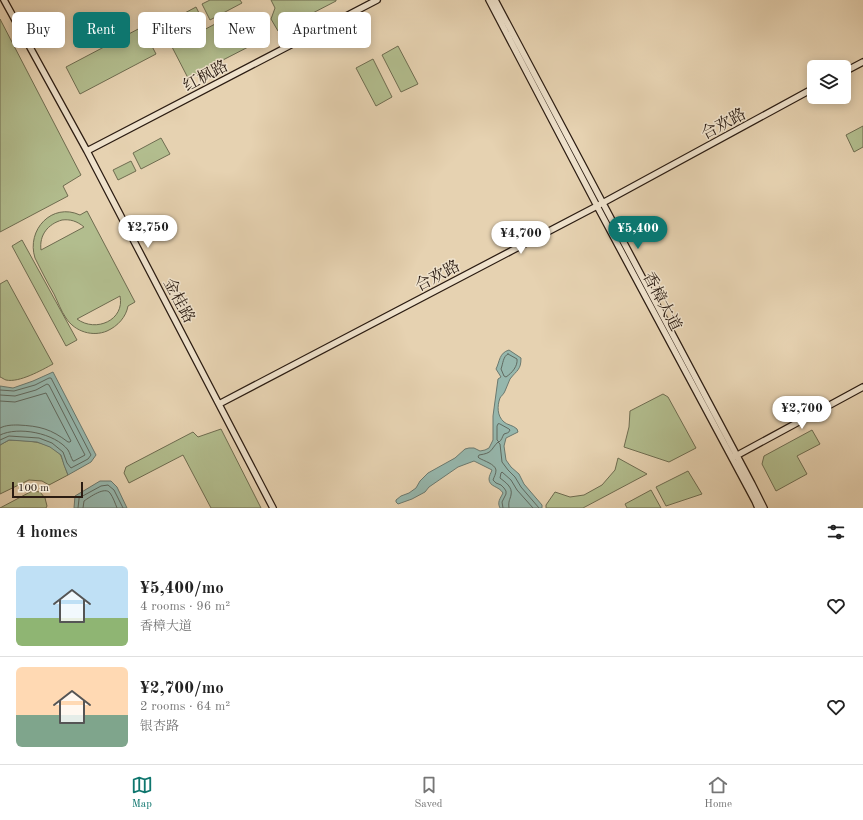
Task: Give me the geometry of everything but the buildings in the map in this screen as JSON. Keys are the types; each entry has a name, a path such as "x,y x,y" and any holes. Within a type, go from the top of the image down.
{"street":[{"name":"金桂路","path":"4,0 87,151 273,508"},
{"name":"红枫路","path":"87,151 377,0"},
{"name":"香樟大道","path":"488,0 597,206 764,508"},
{"name":"香樟大道","path":"495,0 603,202 735,457 758,508"},
{"path":"851,68 863,62"},
{"name":"合欢路","path":"219,404 597,206 807,92"},
{"path":"735,457 863,387"}],"green space":[{"path":"210,0 240,0 242,3 225,12 214,12 214,18 210,20 202,4"},
{"path":"271,0 336,0 315,12 278,12 278,31 271,19 275,8"},
{"path":"196,7 198,12 187,12"},
{"path":"0,19 12,42 12,48 15,48 81,175 63,186 68,196 0,232"},
{"path":"214,25 214,48 246,48 188,78 173,48 206,48 206,29"},
{"path":"138,29 138,48 153,48 156,54 80,94 66,67 102,48 130,48 130,33"},
{"path":"398,46 418,84 401,92 382,55"},
{"path":"373,59 392,97 376,106 356,68"},
{"path":"863,126 863,147 854,152 846,135"},
{"path":"161,138 170,154 141,169 133,153"},
{"path":"131,161 136,171 118,180 113,170"},
{"path":"87,211 135,302 128,306 125,314 118,324 102,333 85,332 74,327 70,323 35,258 33,248 34,238 38,229 44,221 51,216 60,212 70,212 80,215","holes":["62,220 73,221 84,227 41,250 41,240 43,235 49,227","120,296 118,312 114,318 108,322 92,325 77,319"]},
{"path":"22,240 77,340 66,346 12,246"},
{"path":"7,280 53,364 17,380 5,380 0,377 0,284"},
{"path":"663,394 668,397 696,448 669,462 624,447 629,427 630,411"},
{"path":"221,429 261,508 211,508 183,455 129,483 124,473 126,467 193,432 198,437"},
{"path":"812,430 820,444 797,456 807,474 776,491 762,464 764,456"},
{"path":"9,440 36,442 55,449 61,456 68,475 49,485 42,481 29,480 0,494 0,445"},
{"path":"618,458 647,474 583,508 546,508 546,505 555,492 570,497 584,495 602,485 615,470"},
{"path":"688,471 702,494 666,506 656,487"},
{"path":"651,490 661,508 627,508 625,504"},
{"path":"32,491 40,492 45,498 46,508 0,508"}],"water":[{"path":"509,350 521,358 521,362 517,372 510,379 498,404 498,411 502,420 517,429 518,432 506,438 504,446 506,460 519,474 524,484 542,505 542,508 500,508 499,502 503,493 489,482 489,477 492,470 474,461 458,467 429,487 425,492 398,504 396,500 416,488 420,481 428,473 455,458 465,449 474,448 480,451 489,448 493,440 493,416 498,379 501,377 496,369 503,353"},
{"path":"53,372 96,455 91,462 68,475 61,455 50,447 37,442 9,440 0,445 0,386 13,388"},
{"path":"100,481 111,481 117,487 127,508 74,508 75,496"}]}
